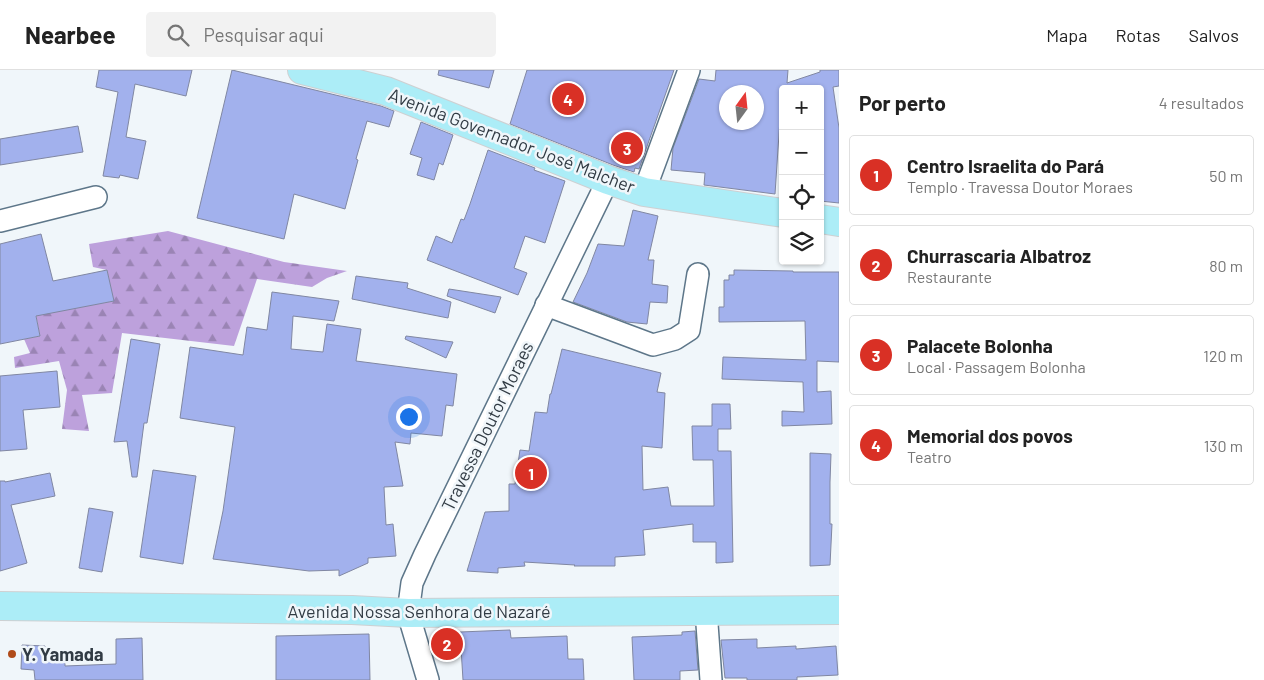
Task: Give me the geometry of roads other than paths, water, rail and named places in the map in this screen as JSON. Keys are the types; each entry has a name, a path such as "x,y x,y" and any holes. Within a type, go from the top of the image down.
{"main road":[{"name":"Avenida Governador José Malcher","path":"302,70 386,91 608,180 644,192 779,212"},
{"path":"824,220 839,222"},
{"name":"Avenida Nossa Senhora de Nazaré","path":"0,606 345,610 408,613 839,610"}],"street":[{"path":"644,192 689,70"},
{"name":"Travessa Doutor Moraes","path":"428,680 408,613 412,583 608,180"},
{"path":"0,220 96,197"},
{"path":"546,305 653,345 675,339 689,330 698,274"},
{"path":"706,610 711,680"}],"place":[{"name":"Memorial dos povos","path":"568,99"},
{"name":"Palacete Bolonha","path":"627,148"},
{"name":"Centro Israelita do Pará","path":"531,473"},
{"name":"Churrascaria Albatroz","path":"447,644"},
{"name":"Y. Yamada","path":"12,654"}]}
